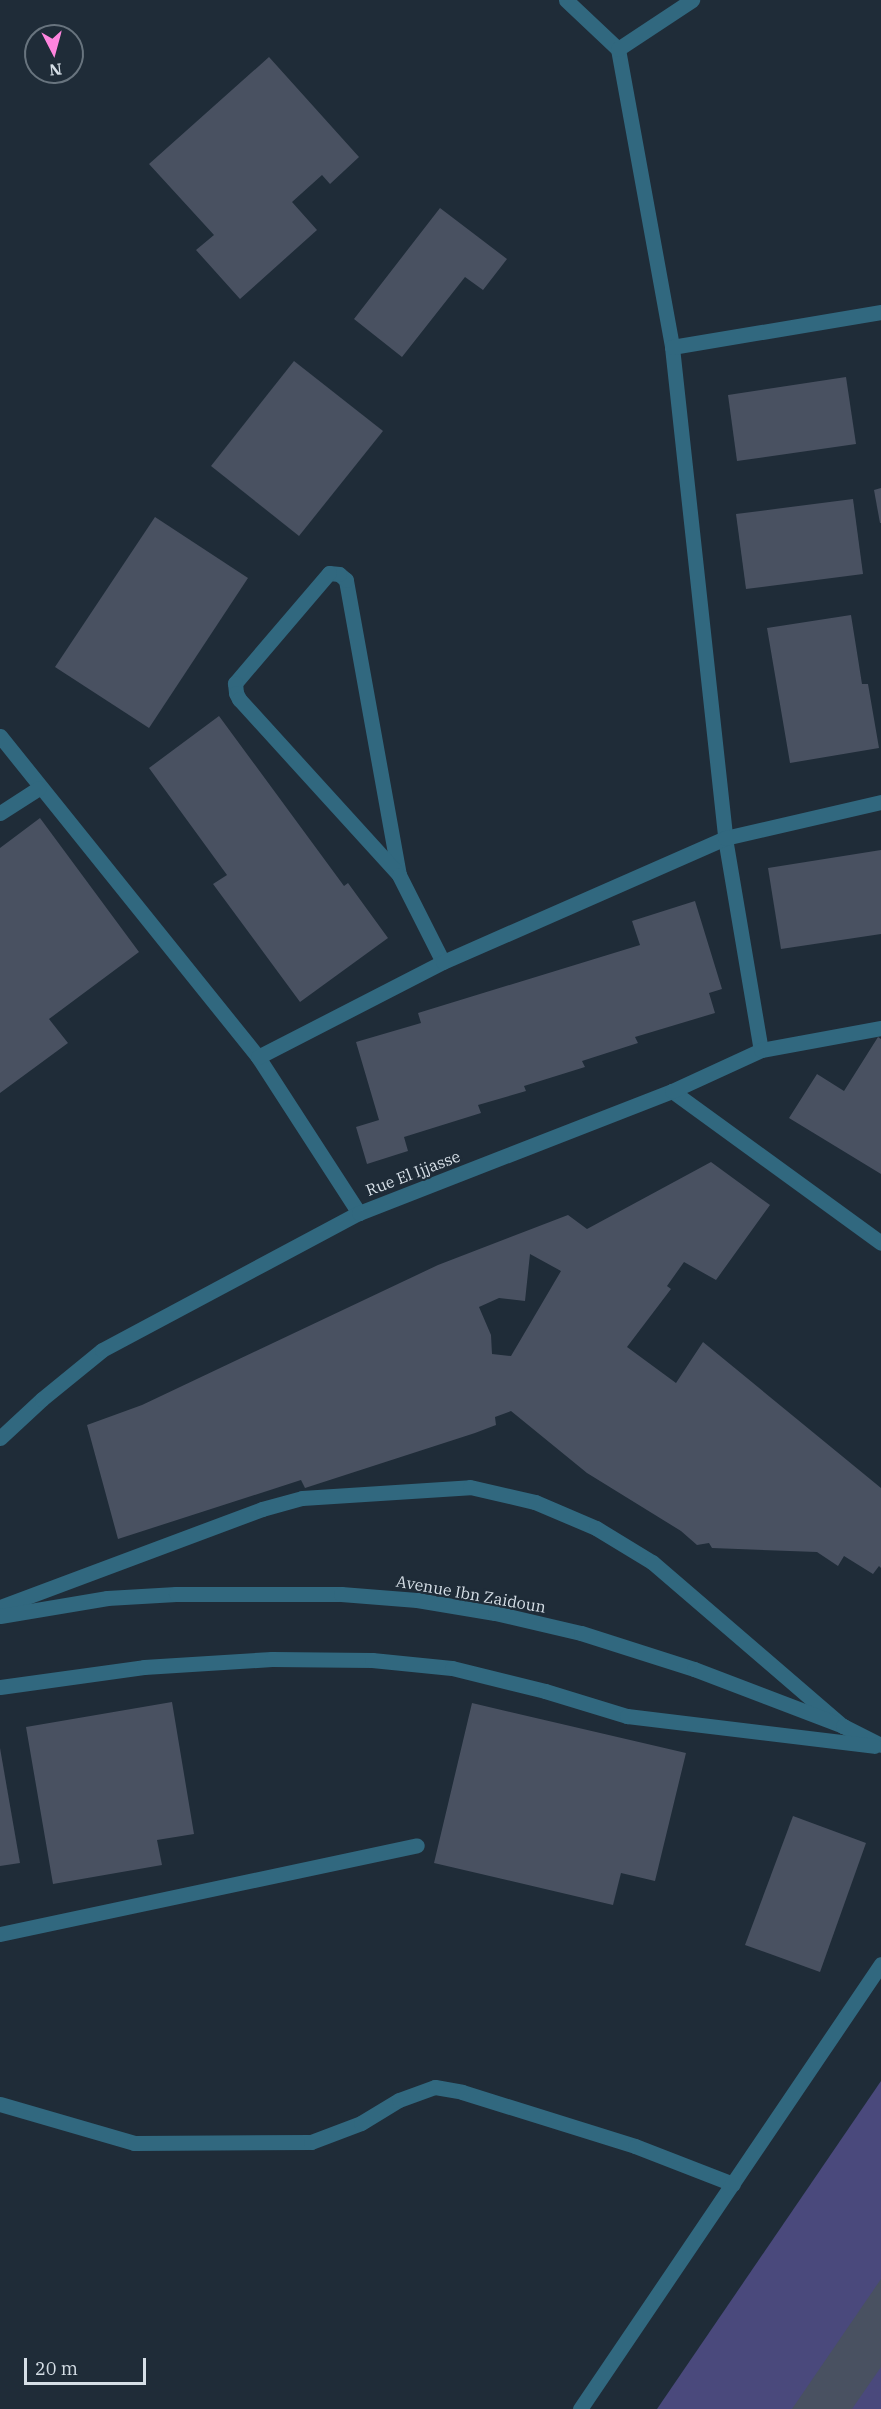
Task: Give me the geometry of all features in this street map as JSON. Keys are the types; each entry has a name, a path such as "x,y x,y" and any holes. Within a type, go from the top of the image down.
{"street":[{"path":"566,0 618,49 672,347 726,838 761,1050"},
{"path":"618,49 692,0"},
{"path":"672,347 881,312"},
{"path":"399,875 346,580 339,574 329,573 235,683 236,693 399,875 443,962"},
{"path":"0,736 39,788 258,1057 359,1213"},
{"path":"0,813 39,788"},
{"path":"258,1057 443,962 726,838 881,802"},
{"name":"Rue El Ijjasse","path":"0,1438 42,1399 102,1350 359,1213 672,1091 761,1050 881,1028"},
{"path":"672,1091 881,1243"},
{"path":"0,1607 262,1509 302,1498 470,1487 534,1502 596,1528 652,1562 843,1726"},
{"name":"Avenue Ibn Zaidoun","path":"0,1616 107,1598 176,1594 320,1593 417,1600 495,1613 581,1633 694,1670 843,1726 881,1746"},
{"name":"Avenue Ibn Zaidoun","path":"0,1687 144,1667 272,1659 372,1660 452,1668 545,1691 627,1716 881,1746"},
{"path":"0,1934 417,1845"},
{"path":"580,2409 881,1964"},
{"path":"0,2104 134,2143 311,2142 361,2123 399,2100 435,2087 462,2092 635,2146 733,2184"}],"shaded area":[{"path":"881,2081 881,2409 657,2409"}],"building":[{"path":"269,57 359,157 330,184 322,175 292,202 317,230 240,299 196,250 214,235 149,164"},
{"path":"440,208 507,259 483,290 465,277 402,357 354,319"},
{"path":"294,361 383,431 299,536 211,466"},
{"path":"846,377 856,444 737,461 728,395"},
{"path":"881,488 881,523 880,523 874,490"},
{"path":"853,499 863,574 746,589 736,514"},
{"path":"155,517 248,578 149,728 55,667"},
{"path":"851,615 862,684 868,684 879,748 790,763 767,628"},
{"path":"219,716 344,886 348,883 388,938 300,1002 213,884 227,875 149,768"},
{"path":"40,818 139,952 49,1019 68,1043 0,1093 0,848"},
{"path":"881,850 881,934 781,949 768,868"},
{"path":"695,901 722,989 709,993 715,1013 635,1037 638,1043 582,1061 585,1067 524,1086 526,1091 478,1105 481,1113 404,1137 408,1151 367,1164 356,1127 379,1120 356,1042 421,1023 418,1013 640,945 632,921"},
{"path":"878,1037 881,1039 881,1174 789,1118 817,1074 844,1091"},
{"path":"711,1162 770,1205 716,1280 684,1262 667,1286 671,1289 627,1347 676,1383 703,1342 881,1488 881,1568 879,1566 873,1574 844,1556 838,1566 817,1552 712,1548 709,1543 697,1545 681,1531 587,1473 511,1411 495,1417 496,1425 475,1433 305,1488 301,1480 118,1539 87,1425 142,1405 438,1265 568,1215 587,1229","holes":["530,1254 561,1271 511,1356 492,1354 491,1335 479,1307 499,1298 525,1301"]},
{"path":"172,1702 194,1834 157,1840 162,1865 53,1884 26,1727"},
{"path":"472,1703 686,1753 655,1881 621,1873 613,1905 434,1863"},
{"path":"0,1748 20,1863 0,1866"},
{"path":"793,1816 866,1843 820,1972 745,1945"},
{"path":"881,2279 881,2367 852,2409 792,2409"}]}
